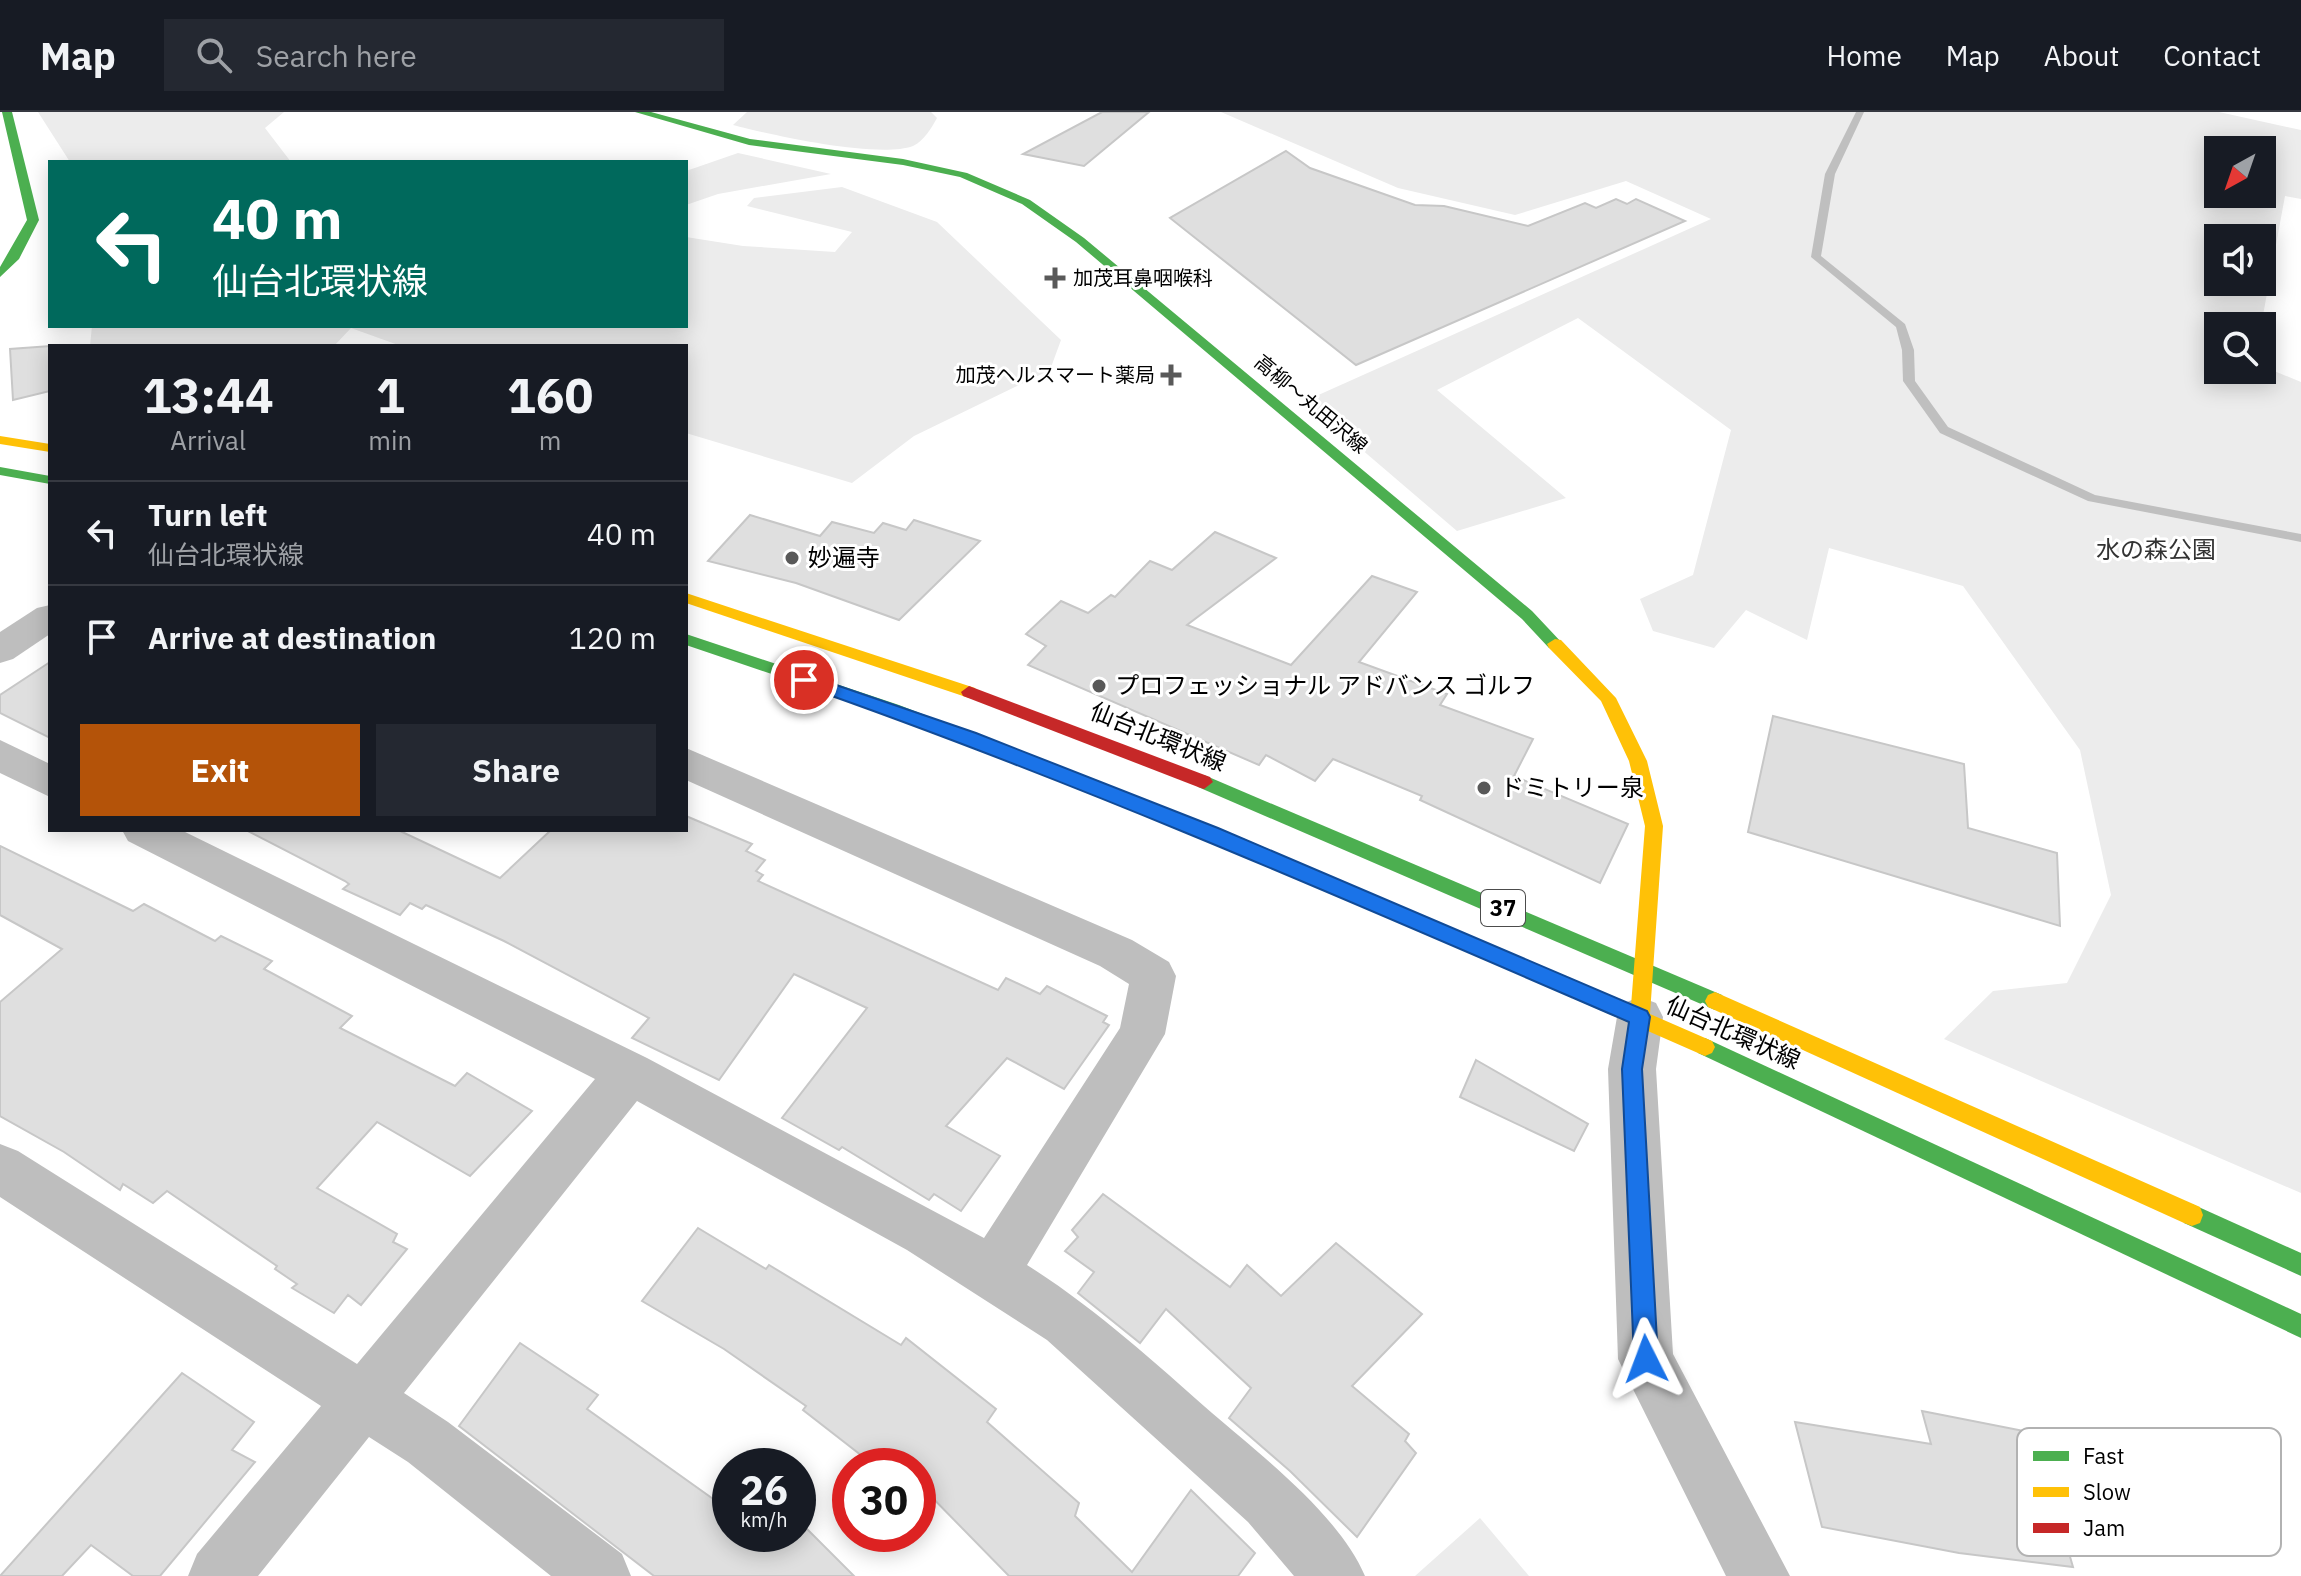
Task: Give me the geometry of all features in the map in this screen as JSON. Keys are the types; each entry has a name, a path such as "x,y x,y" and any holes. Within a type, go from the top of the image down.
{"main road":[{"path":"0,274 13,259 33,220 7,112"},
{"name":"高柳～丸田沢線","path":"640,112 749,142 903,162 963,175 1026,202 1080,240 1527,615 1608,698 1638,761 1654,826 1641,993"},
{"path":"0,440 48,448"},
{"path":"0,471 48,480"},
{"name":"仙台北環状線","path":"688,599 902,668 1079,732 1248,799 1641,993 2301,1326"},
{"name":"仙台北環状線","path":"688,640 970,737 1212,833 1641,993 2301,1265"}],"street":[{"path":"0,650 48,618"},
{"path":"0,755 48,781"},
{"path":"688,764 1116,953 1153,976 1142,1034 992,1273"},
{"path":"147,832 630,1073 925,1232 992,1273 1066,1321 1269,1501 1334,1576"},
{"path":"1641,993 1632,1069 1646,1359 1759,1576"},
{"path":"219,1576 630,1073"},
{"path":"0,1168 428,1442 600,1576"}],"green space":[{"path":"38,112 284,112 265,128 289,160 69,160"},
{"path":"747,112 931,112 937,118 917,144 875,150 824,144 733,125"},
{"name":"水の森公園","path":"1221,112 2219,112 2301,130 2301,199 2285,196 2276,245 2276,224 2204,224 2204,296 2267,296 2264,312 2204,312 2204,384 2276,384 2276,372 2301,382 2301,1193 1944,1039 1993,991 2067,983 2111,895 2080,750 1963,586 1829,548 1807,640 1746,610 1714,648 1653,631 1640,599 1693,575 1731,430 1578,318 1437,390 1566,498 1457,531 1305,401 1711,219 1626,181 1515,215 1398,188"},
{"path":"738,153 831,174 718,194 688,204 688,170"},
{"path":"842,187 937,222 1061,340 1050,370 914,436 852,483 688,434 688,344 395,344 351,328 688,328 688,237 743,246 835,252 852,232 747,206 754,198"},
{"path":"92,328 351,328 336,344 90,344"},
{"path":"1480,1518 1529,1576 1415,1576"}],"building":[{"path":"1102,112 1149,112 1084,166 1023,154"},
{"path":"1286,151 1310,168 1415,205 1444,206 1528,226 1585,203 1596,208 1616,199 1627,204 1636,199 1685,221 1356,365 1170,218"},
{"path":"48,346 48,391 13,400 10,349"},
{"path":"750,515 820,536 832,522 874,533 883,523 906,530 914,520 980,541 899,620 796,583 708,561"},
{"path":"1215,532 1276,558 1187,625 1291,665 1372,576 1417,592 1359,662 1447,694 1440,705 1533,739 1514,776 1628,824 1600,883 1420,800 1422,796 1333,759 1315,781 1266,755 1259,765 1028,665 1046,646 1026,634 1061,601 1088,613 1111,595 1115,597 1150,561 1172,570"},
{"path":"48,663 48,737 0,713 0,695"},
{"path":"1773,716 1964,764 1968,828 2057,853 2060,926 1748,832"},
{"path":"688,817 752,844 746,851 765,860 756,871 763,875 758,881 998,990 1006,978 1040,994 1047,986 1107,1016 1103,1022 1109,1025 1064,1089 1007,1058 946,1126 1000,1156 961,1211 934,1194 929,1200 842,1147 839,1150 782,1118 867,1008 794,974 719,1080 632,1038 649,1018 504,941 426,905 422,909 410,903 400,915 343,889 349,884 345,881 250,832 402,832 500,878 549,832 688,832"},
{"path":"0,846 133,911 144,904 215,941 221,936 272,961 264,969 352,1016 340,1028 455,1086 467,1073 532,1111 470,1176 377,1122 317,1188 397,1234 393,1242 407,1249 361,1305 348,1295 334,1313 292,1288 297,1284 275,1269 277,1266 167,1191 153,1203 123,1184 120,1190 64,1152 0,1116 0,1002 62,949 0,915"},
{"path":"1476,1060 1588,1124 1574,1151 1460,1097"},
{"path":"1103,1194 1230,1287 1247,1265 1281,1296 1336,1243 1422,1314 1352,1386 1409,1434 1405,1441 1416,1453 1357,1537 1290,1471 1229,1418 1251,1388 1166,1309 1140,1343 1078,1293 1094,1272 1065,1251 1078,1237 1072,1230"},
{"path":"698,1228 766,1269 769,1265 901,1345 906,1338 996,1409 987,1422 1079,1503 1075,1516 1132,1572 1191,1490 1255,1553 1238,1576 1009,1576 936,1501 936,1448 852,1448 803,1410 806,1406 724,1349 642,1301"},
{"path":"520,1343 598,1395 587,1409 712,1498 712,1552 816,1552 816,1538 854,1576 654,1576 459,1426"},
{"path":"182,1373 254,1422 232,1450 255,1462 160,1576 133,1576 91,1545 62,1576 0,1576"},
{"path":"1922,1411 2017,1430 2017,1556 2070,1556 2073,1567 1959,1553 1822,1527 1795,1422 1931,1444"}],"waterway":[{"path":"1860,112 1830,174 1816,257 1901,326 1908,350 1909,381 1944,430 2092,498 2301,538"}],"traffic: fast":[{"path":"0,274 13,259 33,220 7,112"},
{"path":"640,112 749,142 903,162 963,175 1026,202 1080,240 1527,615 1555,644"},
{"path":"0,471 48,480"},
{"path":"688,640 893,709 1239,844"},
{"path":"1204,782 1715,1001"},
{"path":"1705,1047 2301,1326"},
{"path":"2192,1215 2301,1265"}],"traffic: slow":[{"path":"0,440 48,448"},
{"path":"688,599 969,692"},
{"path":"1555,644 1608,698 1638,761 1654,826 1640,1017"},
{"path":"1239,844 1705,1047"},
{"path":"1715,1001 2192,1215"}],"traffic: jam":[{"path":"969,692 1204,782"}],"place":[{"name":"加茂耳鼻咽喉科","path":"1055,278"},
{"name":"加茂ヘルスマート薬局","path":"1171,375"},
{"name":"妙遍寺","path":"792,558"},
{"name":"プロフェッショナル アドバンス ゴルフ","path":"1099,686"},
{"name":"ドミトリー泉","path":"1484,788"}],"route":[{"path":"804,680 970,737 1212,833 1640,1017 1632,1069 1646,1359"}]}
